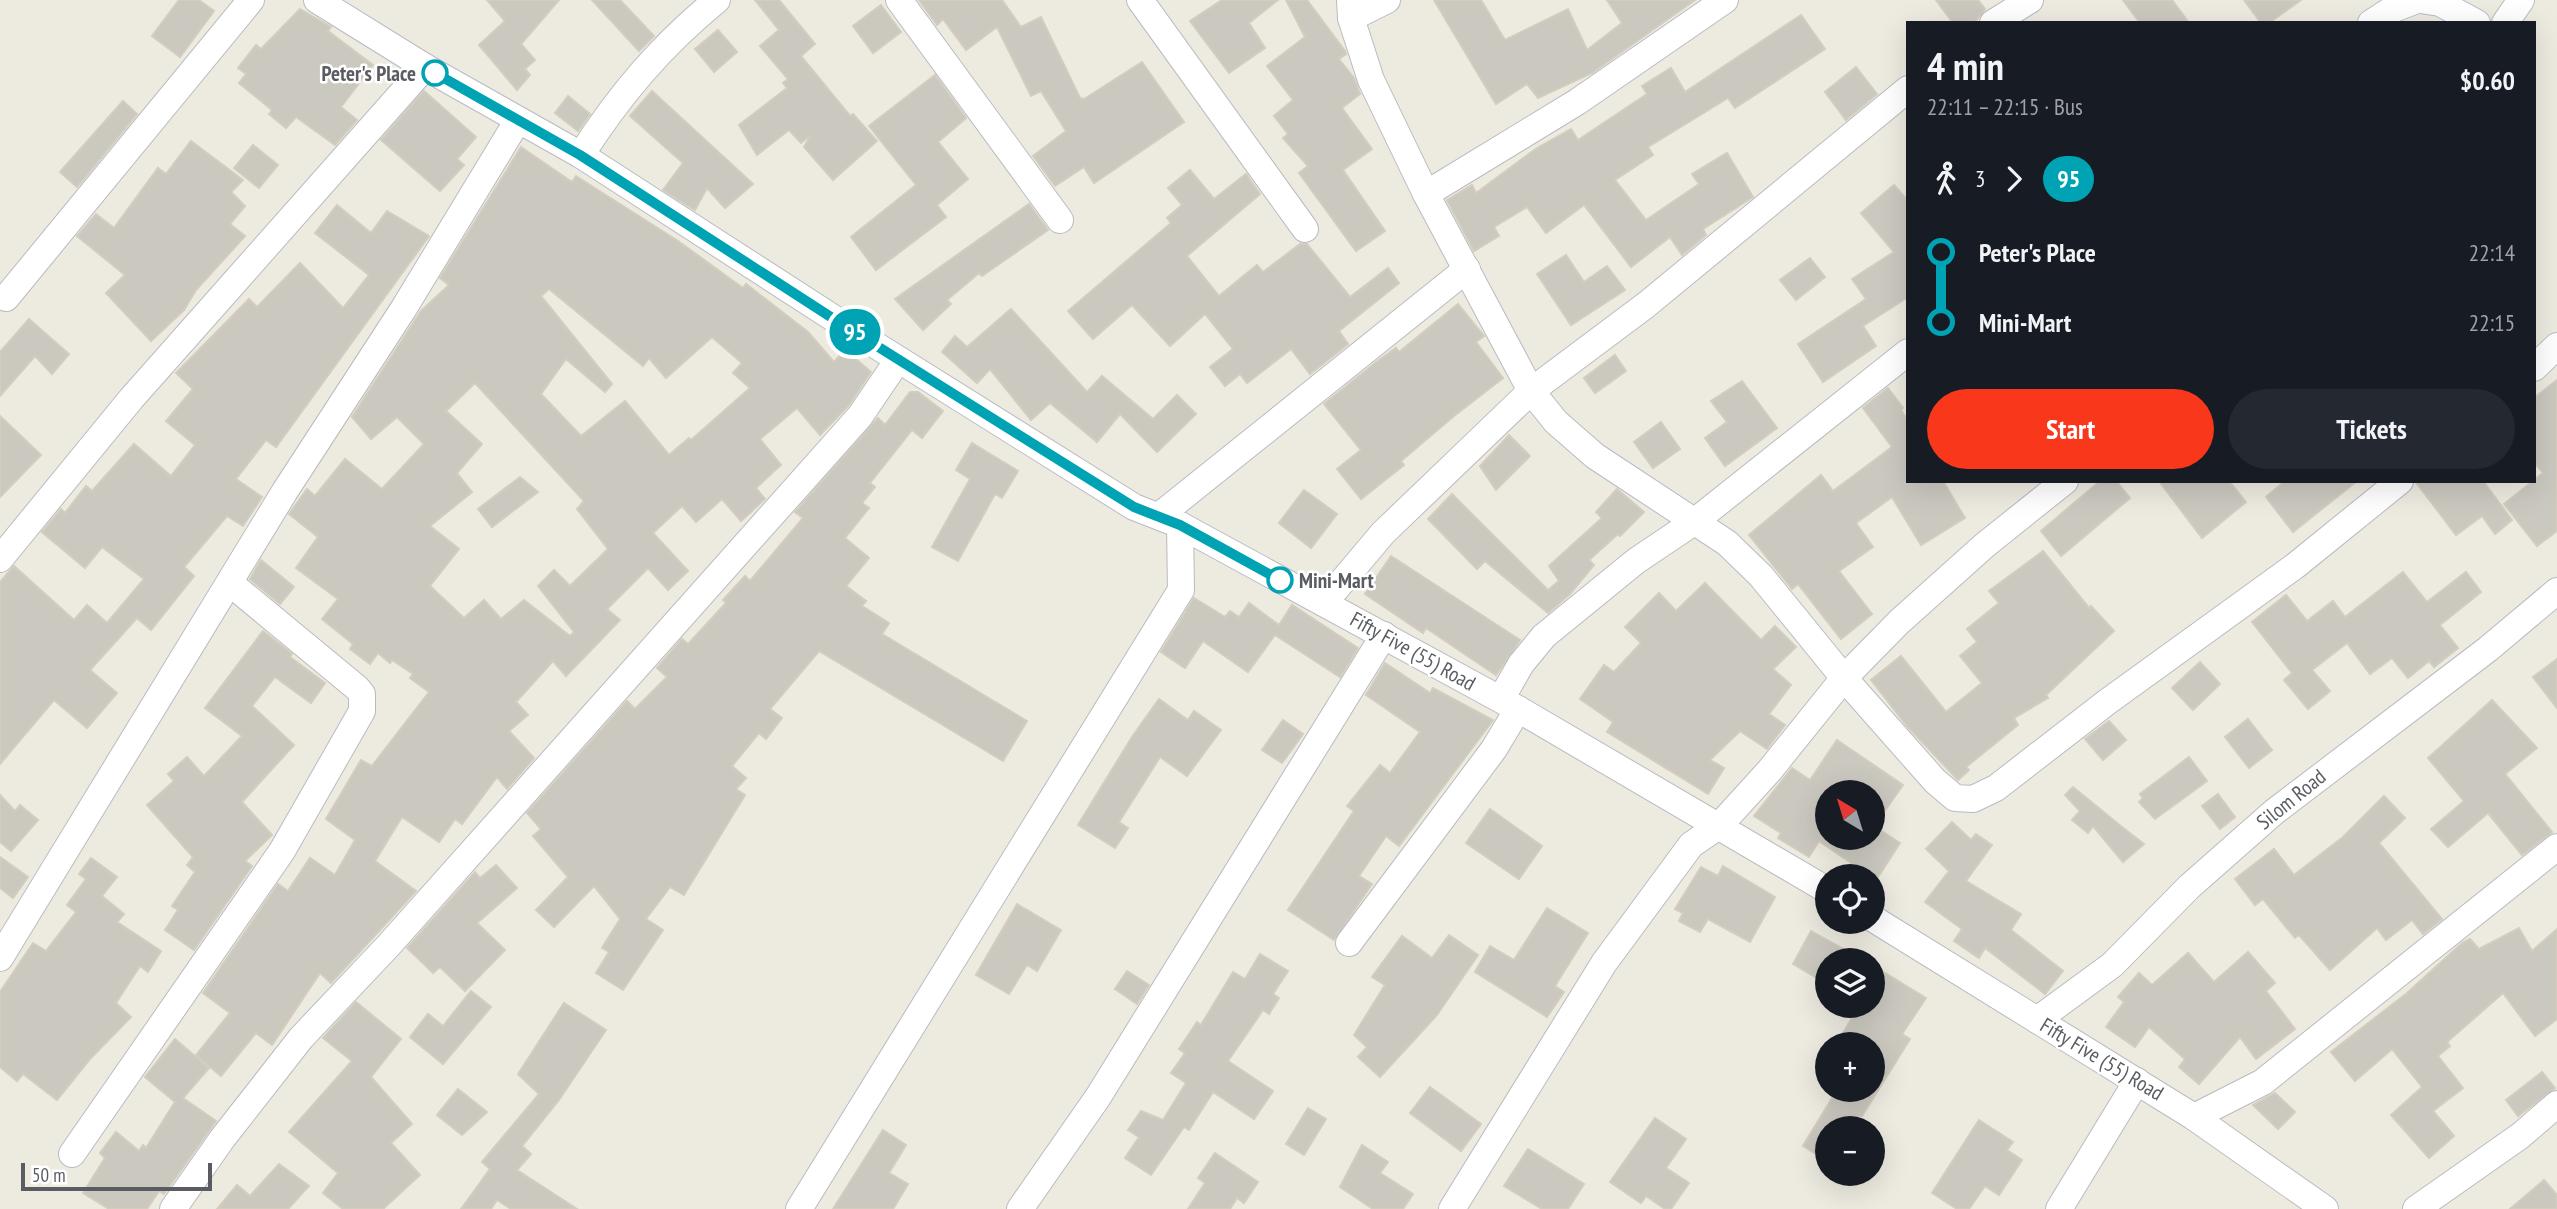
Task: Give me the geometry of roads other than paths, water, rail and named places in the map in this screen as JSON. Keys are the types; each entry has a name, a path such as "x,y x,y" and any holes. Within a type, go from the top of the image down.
{"street":[{"path":"6,298 251,0"},
{"name":"Fifty Five (55) Road","path":"317,0 425,67 580,155 1134,507 1170,521 1384,635 1720,825 1815,883"},
{"path":"580,155 614,102 684,27 717,0"},
{"path":"899,0 1060,220"},
{"path":"1140,0 1305,229"},
{"path":"1387,0 1350,9 1371,80 1426,194 1531,391 1556,422 1595,456 1727,543 1761,576 1844,678 1935,780 1955,798 1973,799 1996,788 2108,702 2295,566 2398,483"},
{"path":"1426,194 1577,102 1725,0"},
{"path":"1996,21 2030,0"},
{"path":"2374,21 2391,10 2418,0 2440,3 2473,21"},
{"path":"2506,21 2521,0"},
{"path":"0,559 131,399 425,67"},
{"path":"1324,603 1383,533 1531,391 1646,306 1906,91"},
{"path":"0,958 230,583 404,309 517,120"},
{"path":"799,1209 1181,590 1170,521 1467,270"},
{"path":"2536,366 2557,346"},
{"path":"1349,943 1486,760 1509,704 1521,664 1544,636 1636,561 1694,522 1906,354"},
{"path":"173,1209 222,1139 301,1038 388,946 860,416 898,359"},
{"path":"1452,1209 1604,963 1691,845 1720,825 1770,770 1844,678 1937,588 2063,483"},
{"path":"72,1154 282,851 362,711 362,694 357,688 230,583"},
{"name":"Silom Road","path":"2037,1020 2112,965 2182,894 2274,812 2488,649 2557,591"},
{"path":"1020,1209 1105,1086 1384,635"},
{"path":"2194,1117 2263,1082 2557,846"},
{"name":"Fifty Five (55) Road","path":"1885,926 2194,1117 2325,1209"},
{"path":"2059,1209 2137,1081"},
{"path":"2416,1209 2520,1136 2557,1104"}],"place":[{"name":"Peter's Place","path":"435,73"},
{"name":"Mini-Mart","path":"1280,580"}]}
